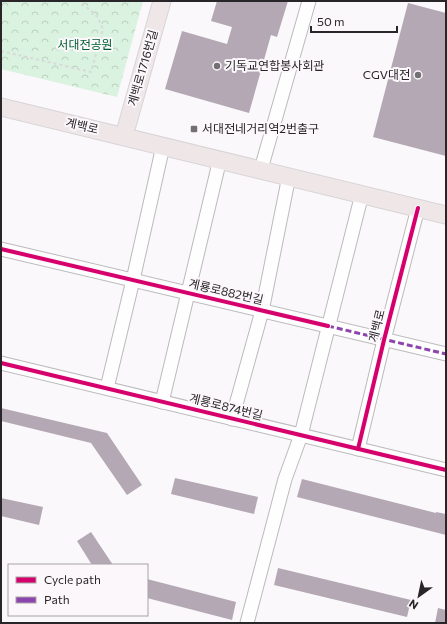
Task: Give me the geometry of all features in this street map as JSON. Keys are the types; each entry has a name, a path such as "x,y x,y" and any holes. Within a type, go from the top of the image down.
{"main road":[{"name":"계백로1716번길","path":"124,136 162,1"},
{"name":"계백로","path":"1,106 446,215"}],"street":[{"path":"261,169 309,1"},
{"path":"107,388 164,146"},
{"path":"162,402 220,159"},
{"path":"232,419 262,311 290,176"},
{"path":"246,623 285,479 301,435 362,194"},
{"name":"계백로","path":"358,449 418,208"},
{"name":"계룡로882번길","path":"1,249 446,354"},
{"name":"계룡로874번길","path":"1,363 446,470"}],"path":[{"path":"1,51 91,72 103,29 97,16 79,1"}],"green space":[{"name":"서대전공원","path":"1,1 143,1 117,97 1,69"}],"building":[{"name":"기독교연합봉사회관","path":"217,1 288,1 277,37 271,35 249,113 165,89 182,31 227,44 232,27 211,21"},
{"name":"CGV대전","path":"408,3 446,13 446,156 373,137"},
{"path":"1,408 107,433 142,485 127,495 91,443 1,421"},
{"path":"175,478 258,497 254,514 171,494"},
{"path":"302,479 436,513 446,514 446,535 297,497"},
{"path":"1,498 43,507 39,525 1,516"},
{"path":"91,532 112,564 91,564 77,541"},
{"path":"278,568 411,600 407,617 274,585"},
{"path":"148,579 236,602 232,620 148,598"},
{"path":"438,608 446,610 446,623 435,623"}],"marked path":[{"path":"328,326 446,354"}],"cycle path":[{"path":"358,449 418,208"},
{"path":"1,249 328,326"},
{"path":"1,363 446,470"}],"place":[{"name":"기독교연합봉사회관","path":"217,66"},
{"name":"CGV대전","path":"418,75"},
{"name":"서대전네거리역2번출구","path":"194,129"}]}
